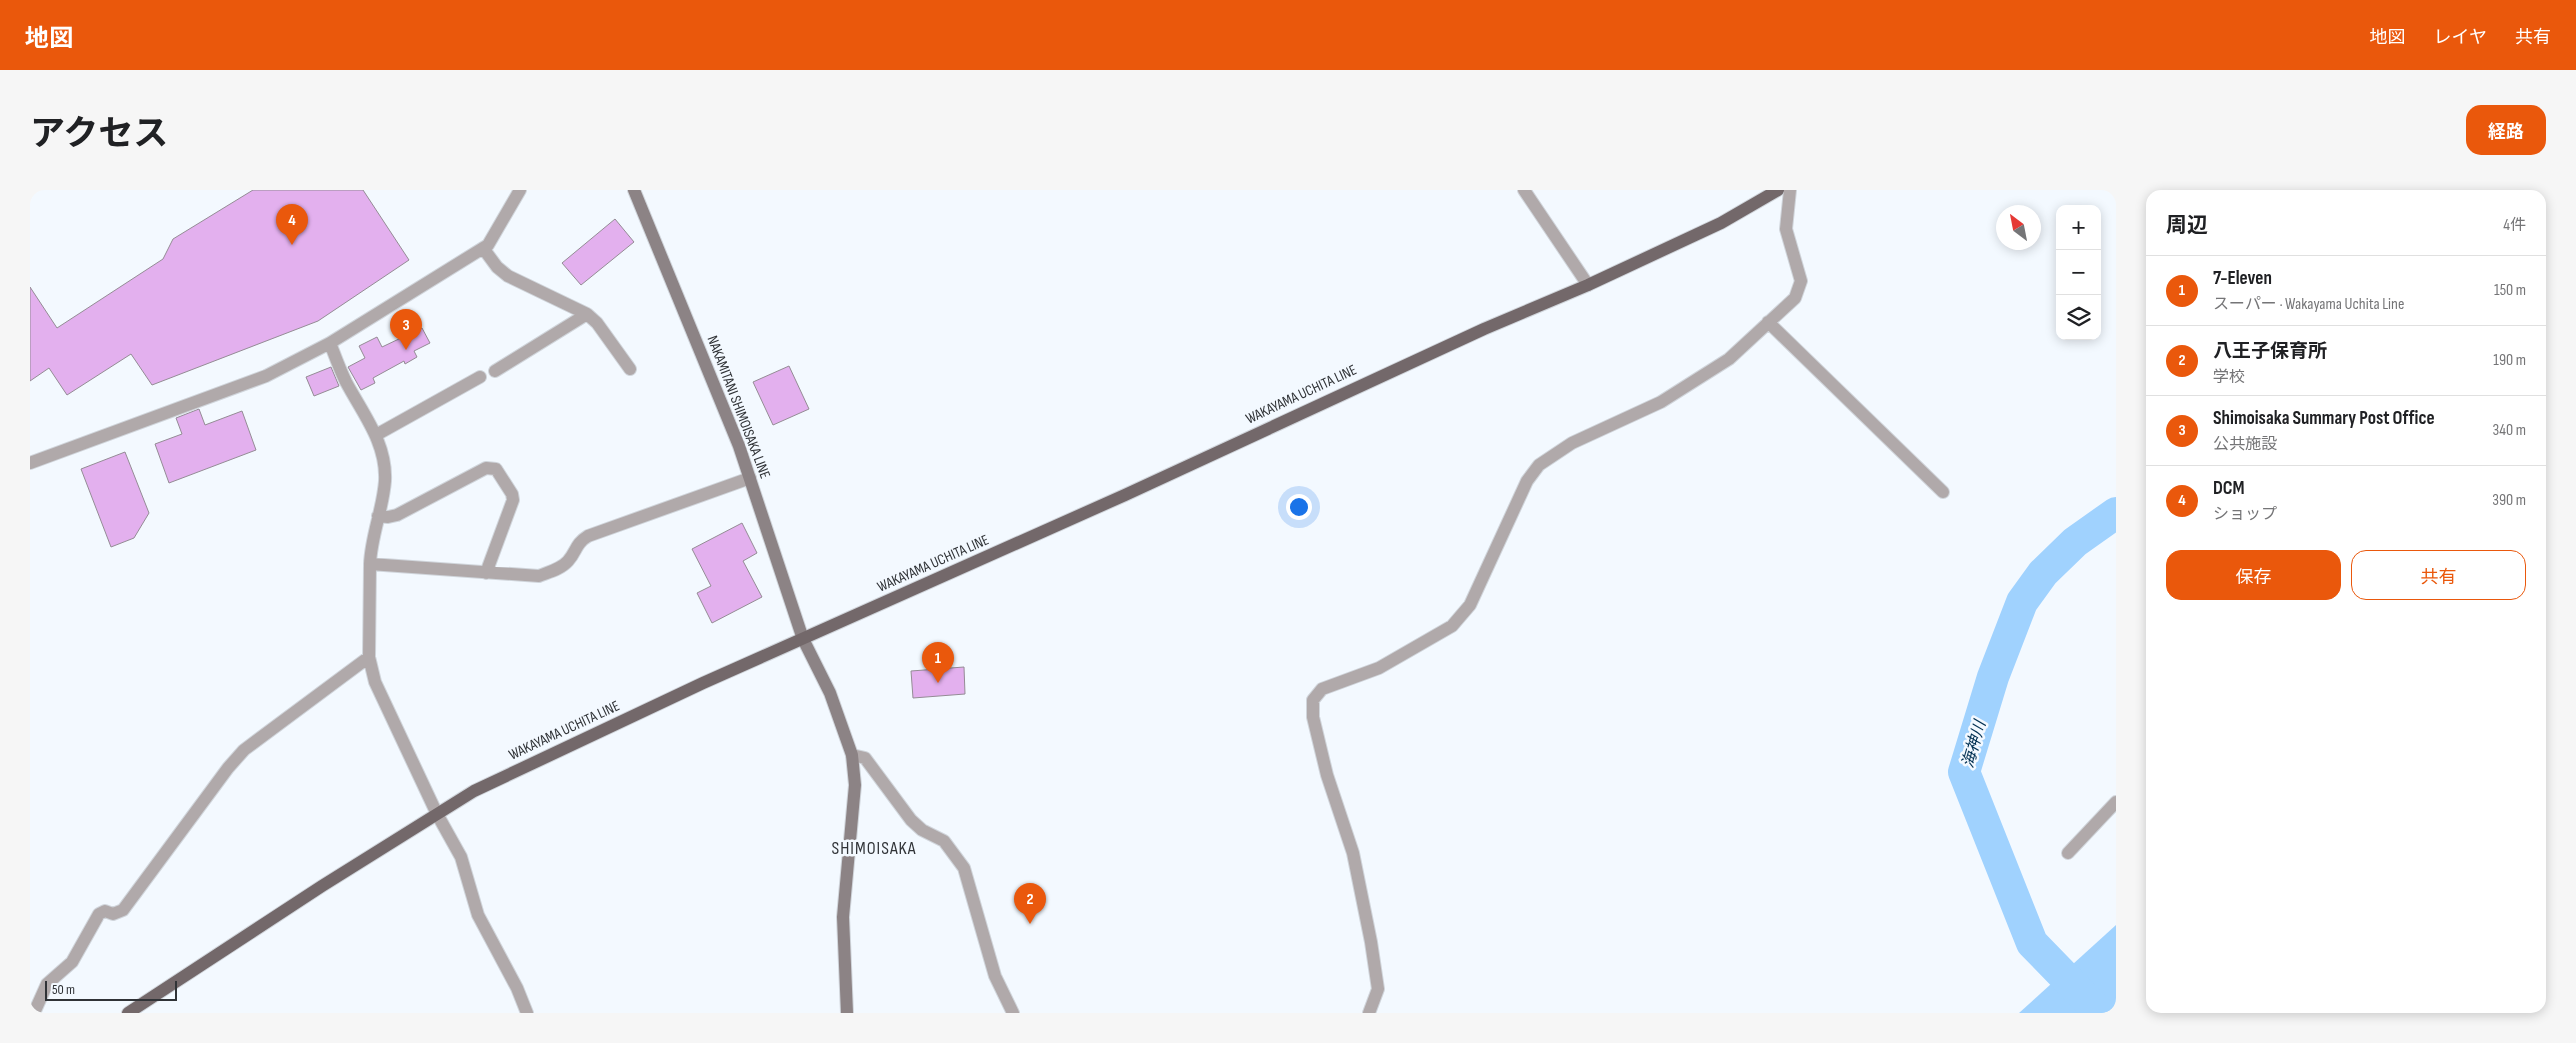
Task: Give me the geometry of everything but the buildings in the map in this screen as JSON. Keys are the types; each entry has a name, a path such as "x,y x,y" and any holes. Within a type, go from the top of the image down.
{"main road":[{"name":"NAKAMITANI SHIMOISAKA LINE","path":"634,190 739,446 803,639 830,693 852,755 855,785 843,917 846,1013"},
{"name":"WAKAYAMA UCHITA LINE","path":"128,1013 474,791 803,639 1125,495 1484,329 1588,285 1720,222 1778,190"}],"street":[{"path":"30,463 266,376 330,343 488,245 520,190"},
{"path":"1524,190 1588,285"},
{"path":"1369,1013 1378,989 1371,942 1352,853 1313,717 1313,700 1322,689 1379,668 1452,626 1470,604 1527,480 1539,465 1572,443 1661,402 1729,359 1796,298 1801,281 1786,229 1790,190"},
{"path":"483,248 496,267 520,284 587,314 598,322 630,369"},
{"path":"495,371 587,314"},
{"path":"1768,322 1944,492"},
{"path":"330,343 346,381 376,435 384,456 385,481 370,564 369,657 375,682 437,814 461,856 478,915 517,988 527,1013"},
{"path":"376,435 480,377"},
{"path":"378,516 398,515 486,468 496,469 512,494 513,500 486,574"},
{"path":"370,564 486,574 539,576 568,562 579,542 588,536 750,478"},
{"path":"33,1010 47,984 72,962 99,914 105,911 113,914 123,910 228,768 244,750 369,657"},
{"path":"852,755 865,758 911,820 922,830 944,841 964,868 995,976 1013,1013"},
{"path":"2068,853 2116,802"}],"water":[{"path":"2116,925 2116,1013 2019,1013"}],"waterway":[{"name":"海神川","path":"2100,1013 2032,943 1964,772 1993,677 2022,602 2043,573 2075,542 2116,513"}],"place":[{"name":"DCM","path":"292,245"},
{"name":"Shimoisaka Summary Post Office","path":"406,350"},
{"name":"7-Eleven","path":"938,683"},
{"name":"八王子保育所","path":"1030,924"}],"district":[{"name":"SHIMOISAKA","path":"874,848"}]}
